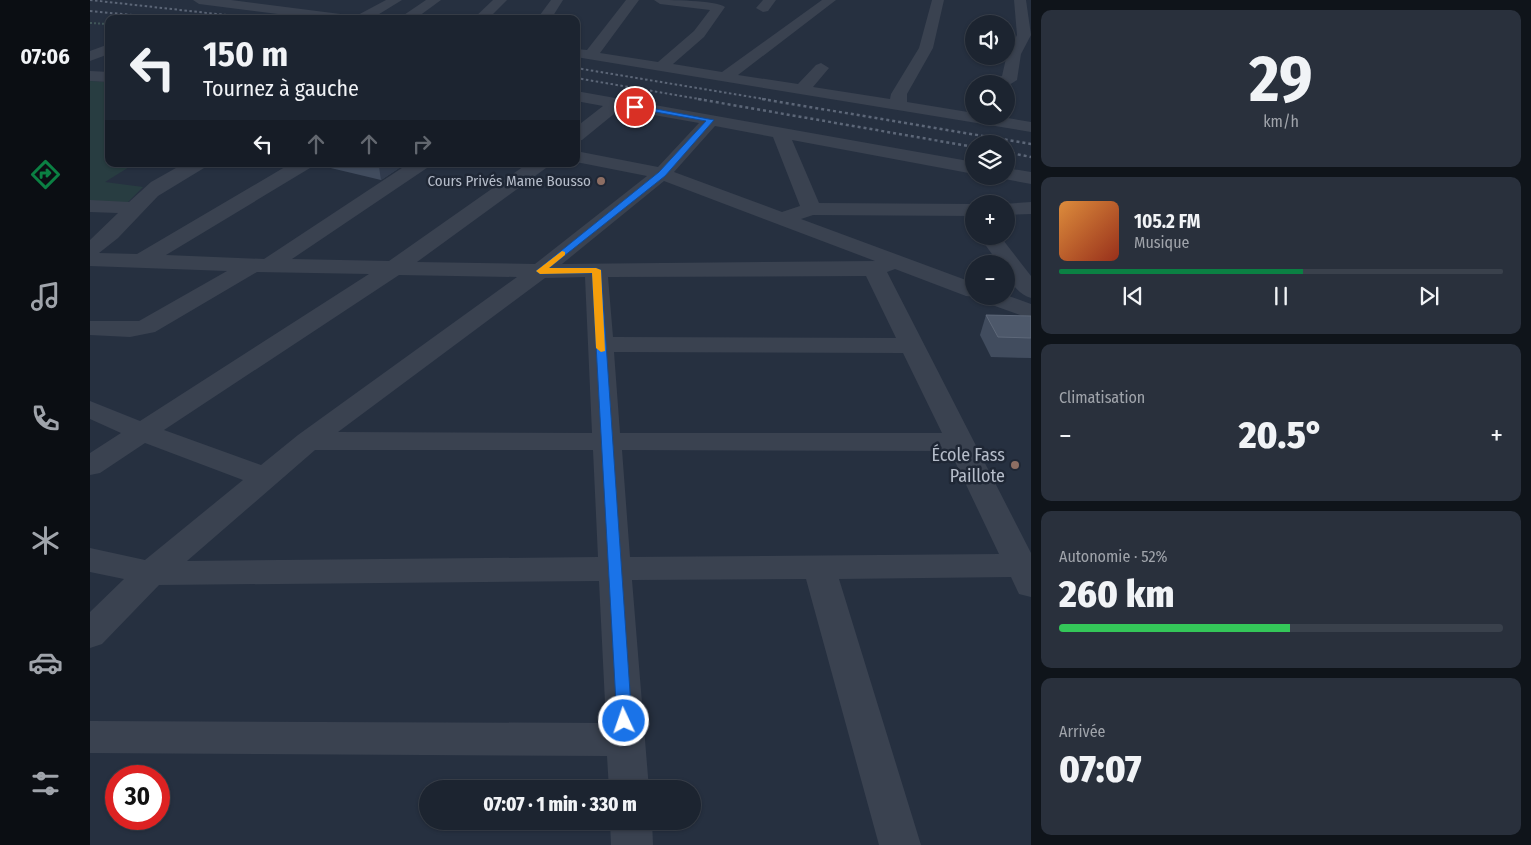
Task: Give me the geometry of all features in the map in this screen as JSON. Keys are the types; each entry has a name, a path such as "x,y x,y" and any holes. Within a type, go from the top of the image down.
{"street":[{"path":"205,0 325,15"},
{"path":"285,9 303,0"},
{"path":"368,15 396,0"},
{"path":"412,15 436,0"},
{"path":"485,15 502,0"},
{"path":"547,15 557,0"},
{"path":"584,54 633,0"},
{"path":"660,0 707,2 718,7 700,36 661,67"},
{"path":"725,77 830,0"},
{"path":"898,100 926,48 938,0"},
{"path":"1010,75 1014,54 1024,35 1026,17 1020,0"},
{"path":"90,57 105,50"},
{"path":"584,54 802,90 898,100 1031,127"},
{"path":"90,65 105,65"},
{"path":"802,90 821,68"},
{"path":"90,76 105,78"},
{"path":"580,97 965,166"},
{"path":"898,100 965,100"},
{"path":"580,133 616,104"},
{"path":"90,634 152,573 308,442 540,271 662,174 711,120"},
{"path":"780,133 811,209"},
{"path":"580,157 662,174 782,219 885,265 965,288"},
{"path":"90,249 109,238 134,208 170,178 191,167"},
{"path":"141,261 298,167"},
{"path":"90,328 130,330 146,327 261,265 415,167"},
{"path":"90,466 394,268 535,167"},
{"path":"1015,175 1031,178"},
{"path":"90,206 134,208"},
{"path":"1015,209 1031,208"},
{"path":"782,219 811,209 965,212"},
{"path":"996,245 1031,291"},
{"path":"90,258 261,265 540,271 885,265"},
{"path":"90,560 152,573 819,567 1028,572 912,346 885,265"},
{"path":"596,270 628,780"},
{"path":"1013,305 1031,312"},
{"path":"601,344 912,346"},
{"path":"90,409 142,432 265,477"},
{"path":"308,442 960,442"},
{"path":"819,567 900,845"},
{"path":"90,737 626,740"},
{"path":"631,830 632,845"}],"path":[{"path":"90,23 105,24"}],"green space":[{"path":"90,81 105,82 105,167 129,167 105,182 143,187 127,203 90,201"}],"building":[{"path":"986,315 1031,316 1031,338 998,337"}],"railway":[{"path":"90,0 226,15"},
{"path":"90,11 132,15"},
{"path":"580,69 770,100"},
{"path":"580,79 705,100"},
{"path":"698,99 965,145"},
{"path":"762,99 1031,144"},
{"path":"1015,154 1031,157"}],"slow traffic":[{"path":"562,254 540,271 596,270 601,348"}],"place":[{"name":"Cours Privés Mame Bousso","path":"601,181"},
{"name":"École Fass Paillote","path":"1015,465"}],"route":[{"path":"624,721 596,270 540,271 662,174 711,120 635,107"}]}
